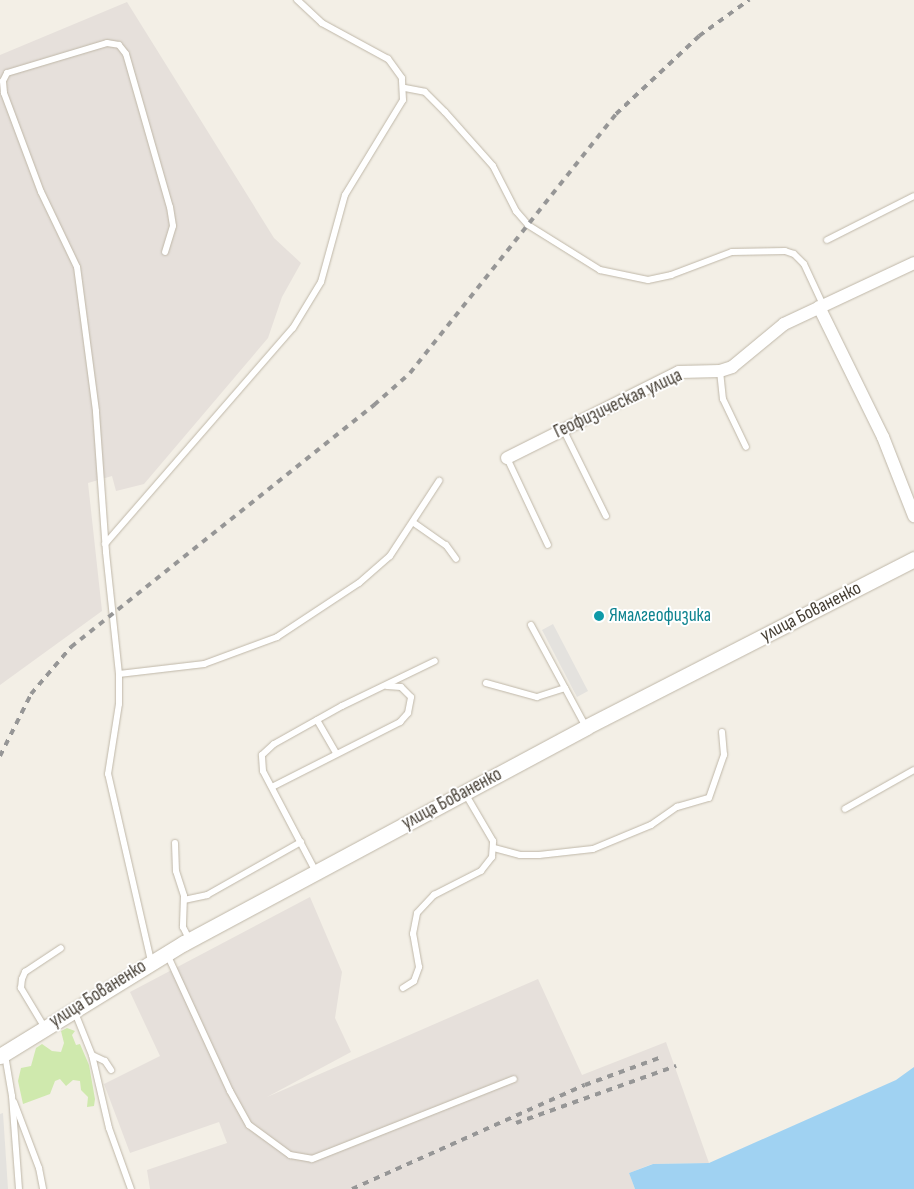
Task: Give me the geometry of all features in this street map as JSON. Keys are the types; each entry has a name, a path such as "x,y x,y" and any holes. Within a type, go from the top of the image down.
{"street":[{"name":"Геофизическая улица","path":"507,458 562,428 679,372 720,371 742,362 774,330 914,263"},
{"path":"821,306 883,437 914,516"},
{"name":"улица Бованенко","path":"2,1054 151,961 189,940 586,727 914,559"}],"lane":[{"path":"105,544 280,346 306,310 326,266 342,200 398,109 405,88 396,68 388,59 322,23 297,0"},
{"path":"151,961 109,782 110,748 119,704 119,674 105,544 96,411 76,268 41,192 4,93 3,81 6,73 107,43 119,45 126,54 170,207 172,226 165,252"},
{"path":"405,88 425,92 480,151 493,166 516,211 528,225 600,270 648,280 671,275 732,252 785,251 804,264 821,306"},
{"path":"827,240 914,196"},
{"path":"720,371 723,399 746,447"},
{"path":"562,428 606,516"},
{"path":"507,458 548,545"},
{"path":"119,674 204,664 277,637 360,584 390,556 414,523 439,481"},
{"path":"414,523 446,545 456,559"},
{"path":"531,625 586,727"},
{"path":"317,873 264,771 262,755 274,744 317,720 435,661"},
{"path":"486,684 537,697 564,688"},
{"path":"272,787 400,722 408,712 411,704 407,691 383,686"},
{"path":"317,720 337,754"},
{"path":"494,848 520,855 539,855 593,849 651,825 677,807 709,798 724,755 722,732"},
{"path":"845,809 914,770"},
{"path":"403,988 414,981 419,967 413,934 417,913 434,895 481,871 494,848 489,832 465,792"},
{"path":"184,900 207,895 301,842"},
{"path":"175,843 176,871 184,900 183,926 189,940"},
{"path":"45,1028 20,988 22,979 32,966 61,948"},
{"path":"166,953 230,1091 249,1125 290,1155 312,1159 514,1079"},
{"path":"73,1009 92,1055 109,1128 131,1189"},
{"path":"2,1054 12,1096 39,1168 43,1189"},
{"path":"92,1055 105,1061 111,1070"},
{"path":"12,1096 19,1189"}],"shaded area":[{"path":"127,2 274,238 301,263 282,297 268,338 144,484 116,491 112,476 88,483 102,611 0,685 0,55"},
{"path":"553,624 588,691 577,697 542,630"},
{"path":"310,897 342,972 335,1018 351,1052 267,1097 538,979 582,1075 666,1042 709,1163 652,1164 629,1173 635,1189 150,1189 147,1170 227,1143 219,1122 130,1153 104,1084 160,1056 130,992"},
{"path":"3,1113 8,1189 0,1189 0,1114"}],"green space":[{"path":"67,1028 75,1031 72,1035 76,1045 80,1044 89,1065 95,1099 94,1106 87,1107 88,1097 81,1090 80,1081 73,1080 66,1086 60,1079 55,1081 50,1094 23,1104 18,1081 21,1068 31,1066 36,1048 42,1044 52,1051 61,1052 64,1043 61,1031"}],"water":[{"path":"914,1067 914,1189 635,1189 629,1173 653,1164 709,1163 896,1080"}],"railway":[{"path":"0,756 31,694 71,647 374,405 410,373 616,114 699,36 749,0"},
{"path":"352,1189 585,1085 662,1057"},
{"path":"516,1123 676,1066"}],"place":[{"name":"Ямалгеофизика","path":"599,616"}]}
